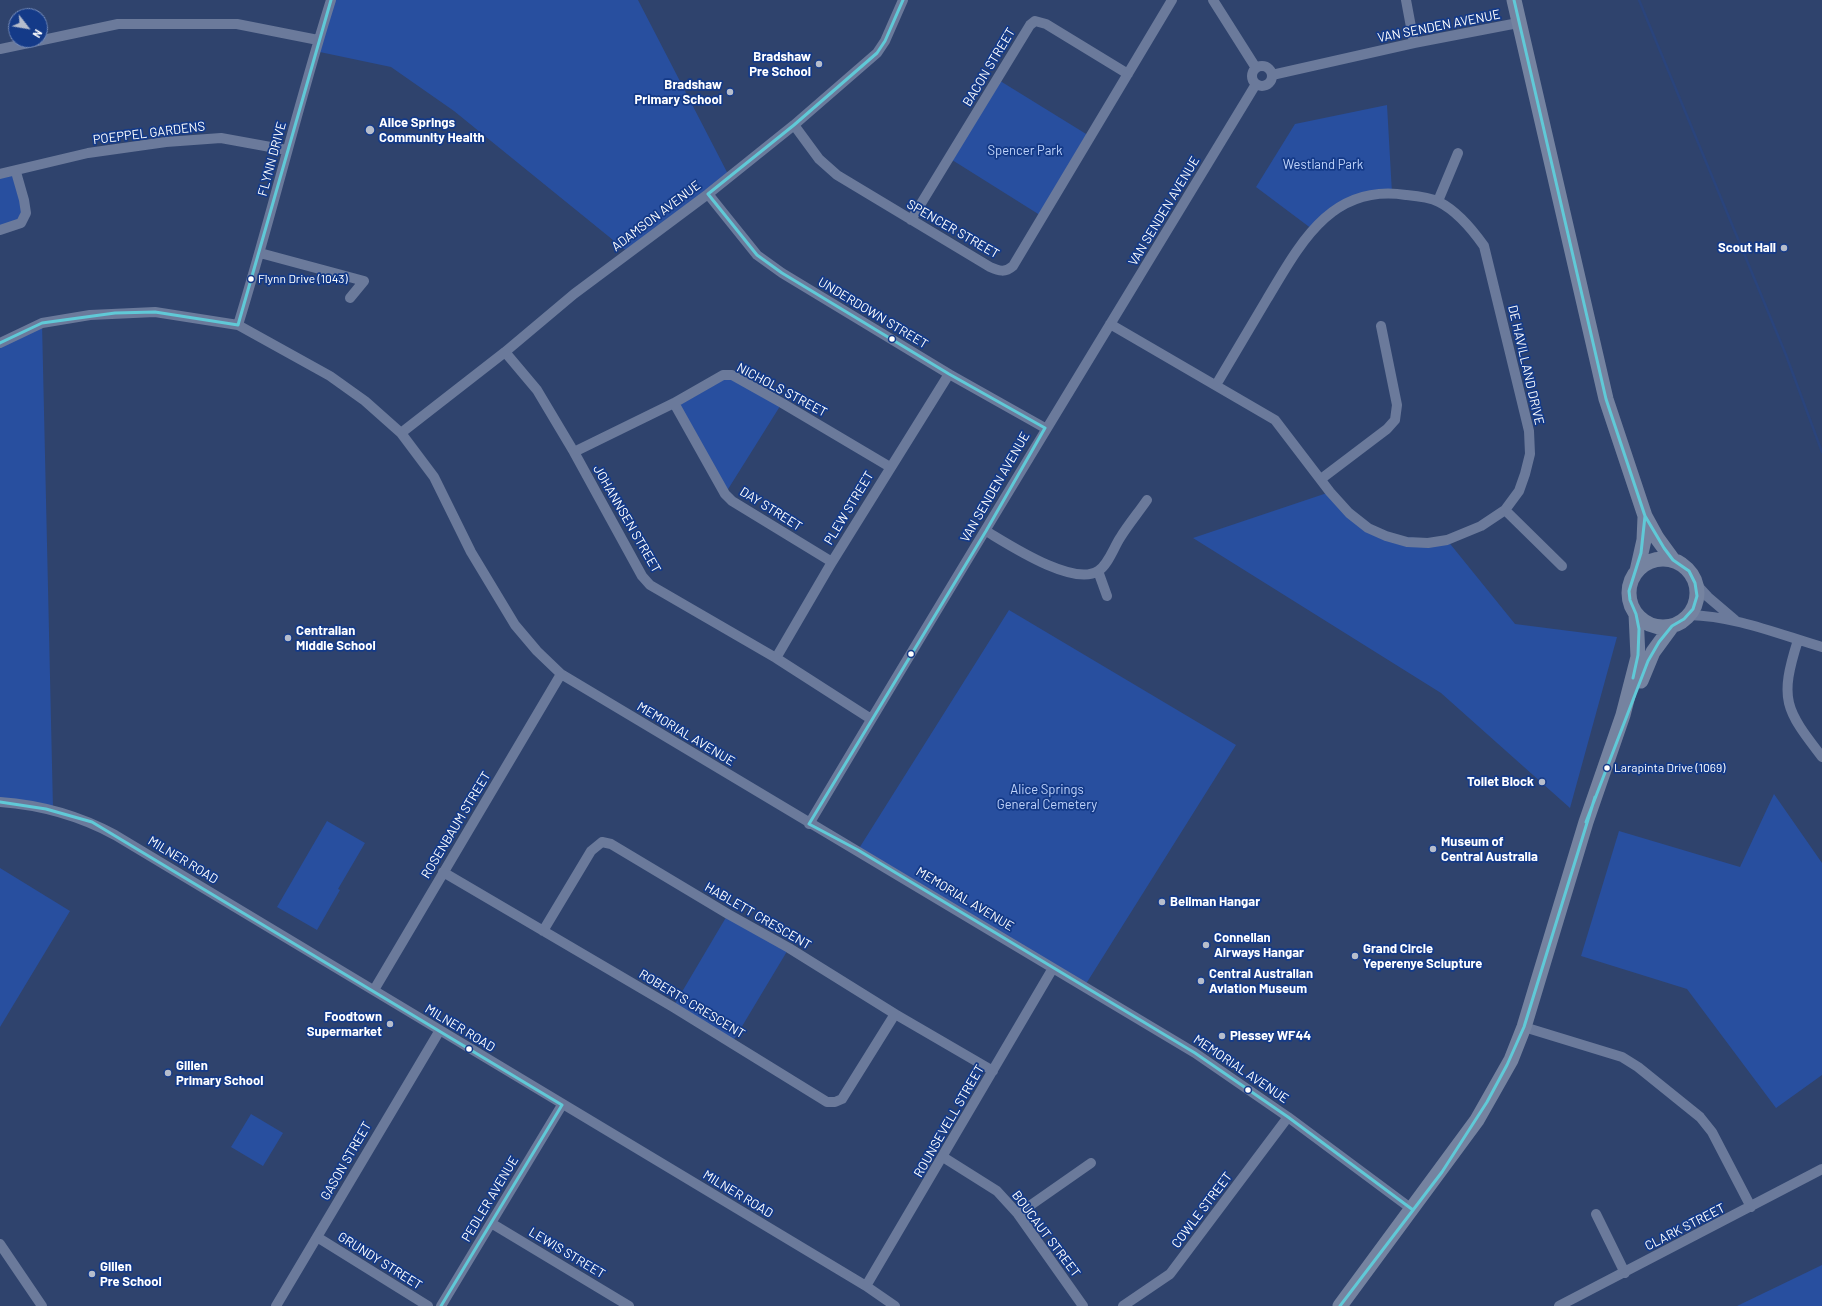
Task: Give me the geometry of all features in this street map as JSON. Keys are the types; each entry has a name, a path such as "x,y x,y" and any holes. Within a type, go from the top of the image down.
{"main road":[{"path":"1514,0 1518,23 1606,399 1645,516 1657,538 1673,560 1689,571 1695,583 1695,603 1689,615 1672,626 1659,642 1648,661 1586,822"},
{"path":"1340,1306 1413,1210 1478,1120 1510,1060 1524,1026 1586,822 1623,715 1637,665 1639,646 1636,614 1630,602 1629,589 1636,571 1644,540 1645,516"},
{"path":"1636,571 1653,560 1673,560"},
{"path":"1636,614 1652,625 1672,626"}],"street":[{"name":"FLYNN DRIVE","path":"238,325 260,253 318,40 331,0"},
{"name":"ADAMSON AVENUE","path":"401,433 505,352 574,294 708,194 794,125 877,53 903,0"},
{"name":"SPENCER STREET","path":"794,125 819,158 837,175 990,267 999,271 1008,270 1013,266 1040,223 1172,0"},
{"path":"1213,0 1256,68"},
{"path":"1406,0 1414,43"},
{"name":"BACON STREET","path":"911,220 1026,32 1035,21 1046,24 1128,74"},
{"name":"VAN SENDEN AVENUE","path":"1272,74 1414,43 1518,23"},
{"path":"0,49 118,24 236,24 318,40"},
{"path":"1265,66 1271,70 1272,74 1268,84 1260,86 1256,84 1252,75 1256,68 1265,66"},
{"name":"VAN SENDEN AVENUE","path":"809,824 986,530 1045,428 1256,84"},
{"name":"POEPPEL GARDENS","path":"0,174 16,172 88,153 166,142 221,138 287,150"},
{"path":"1438,201 1458,153"},
{"path":"0,230 21,223 26,213 16,172"},
{"name":"DE HAVILLAND DRIVE","path":"1110,324 1275,420 1349,513 1368,528 1407,542 1428,543 1446,540 1481,526 1505,510 1519,491 1525,474 1530,454 1528,430 1484,246 1473,231 1438,201 1392,192 1369,195 1348,202 1312,229 1295,253 1216,385"},
{"name":"UNDERDOWN STREET","path":"708,194 756,255 782,273 949,374 1045,428"},
{"path":"260,253 364,281 350,298"},
{"name":"MEMORIAL AVENUE","path":"0,343 42,323 115,313 156,312 238,325 330,376 365,401 401,433 434,477 471,552 515,625 537,651 561,674 809,824 858,850 1195,1053 1288,1117 1413,1210"},
{"path":"1321,479 1387,428 1395,420 1397,405 1380,326"},
{"name":"JOHANNSEN STREET","path":"505,352 537,390 574,452 642,576 650,584 776,658 871,719"},
{"name":"PLEW STREET","path":"776,658 832,562 949,374"},
{"name":"NICHOLS STREET","path":"574,452 674,403 723,375 732,375 890,467"},
{"name":"DAY STREET","path":"674,403 725,494 732,501 832,562"},
{"path":"986,530 1038,562 1068,572 1087,574 1098,571 1147,500"},
{"path":"1505,510 1562,566"},
{"path":"1098,571 1107,596"},
{"path":"1695,583 1708,597 1735,620"},
{"path":"1689,615 1709,615 1735,620 1822,647"},
{"path":"1798,640 1788,670 1788,704 1796,722 1822,757"},
{"name":"ROSENBAUM STREET","path":"374,990 561,674"},
{"name":"MILNER ROAD","path":"0,802 26,804 53,809 92,822 866,1286 895,1306"},
{"name":"HABLETT CRESCENT","path":"543,930 591,851 602,842 611,844 993,1071"},
{"name":"ROBERTS CRESCENT","path":"444,872 543,930 827,1102 835,1102 842,1099 895,1014"},
{"name":"ROUNSEVELL STREET","path":"866,1286 1053,968"},
{"path":"1524,1026 1622,1057 1638,1066 1700,1117 1712,1132 1751,1207"},
{"name":"GASON STREET","path":"276,1306 440,1030"},
{"name":"PEDLER AVENUE","path":"440,1306 562,1105"},
{"name":"COWLE STREET","path":"1123,1306 1170,1274 1288,1117"},
{"name":"BOUCAUT STREET","path":"943,1157 997,1191 1018,1214 1083,1306"},
{"path":"1018,1214 1091,1163"},
{"name":"CLARK STREET","path":"1559,1306 1822,1169"},
{"path":"1596,1214 1624,1273"},
{"name":"LEWIS STREET","path":"491,1223 629,1306"},
{"name":"GRUNDY STREET","path":"318,1237 428,1306"},
{"path":"0,1244 42,1306"}],"green space":[{"path":"331,0 638,0 729,176 629,253 454,111 391,67 315,51"},
{"name":"Spencer Park","path":"997,79 1091,137 1043,217 949,158"},
{"name":"Westland Park","path":"1387,105 1392,193 1369,195 1312,229 1256,187 1295,124"},
{"path":"16,172 24,200 21,223 0,230 0,174"},
{"path":"42,323 53,809 0,802 0,343"},
{"path":"723,375 782,403 725,494 674,403"},
{"path":"1330,492 1349,513 1386,536 1447,540 1515,624 1617,637 1570,808 1441,693 1193,538"},
{"name":"Alice Springs General Cemetery","path":"1009,610 1236,745 1084,987 858,850"},
{"path":"1774,794 1822,863 1822,1075 1776,1108 1687,989 1581,956 1619,831 1740,867"},
{"path":"327,821 365,843 338,889 340,890 317,930 277,907"},
{"path":"0,868 70,911 0,1027"},
{"path":"728,914 789,948 732,1043 673,1007"},
{"path":"251,1114 283,1133 263,1166 231,1147"},
{"path":"1822,1265 1822,1306 1737,1306"}],"waterway":[{"path":"1639,0 1786,355 1822,452"}],"transit line":[{"path":"0,343 42,323 115,313 155,312 238,325 331,0"},
{"path":"903,0 885,41 877,53 794,125 708,194 757,255 782,273 949,374 1045,428 986,531 809,824 858,850 1195,1053 1288,1117 1413,1210"},
{"path":"1514,0 1606,399 1645,516 1673,560 1689,571 1695,583 1697,596 1693,609 1684,619 1672,626 1659,642 1648,661 1586,822"},
{"path":"1633,678 1638,655 1639,629 1636,614 1630,600 1629,591 1641,553 1645,516"},
{"path":"1340,1306 1442,1172 1487,1102 1507,1065 1524,1027 1595,797"},
{"path":"0,802 46,809 92,822 562,1105 441,1306"}],"place":[{"name":"Bradshaw Pre School","path":"819,64"},
{"name":"Bradshaw Primary School","path":"730,92"},
{"name":"Alice Springs Community Health","path":"370,130"},
{"name":"Scout Hall","path":"1784,248"},
{"name":"Flynn Drive (1043)","path":"251,279"},
{"name":"Centralian Middle School","path":"288,638"},
{"name":"Larapinta Drive (1069)","path":"1607,768"},
{"name":"Toilet Block","path":"1542,782"},
{"name":"Museum of Central Australia","path":"1433,849"},
{"name":"Bellman Hangar","path":"1162,902"},
{"name":"Connellan Airways Hangar","path":"1206,945"},
{"name":"Grand Circle Yeperenye Sclupture","path":"1355,956"},
{"name":"Central Australian Aviation Museum","path":"1201,981"},
{"name":"Foodtown Supermarket","path":"390,1024"},
{"name":"Plessey WF44","path":"1222,1036"},
{"name":"Gillen Primary School","path":"168,1073"},
{"name":"Gillen Pre School","path":"92,1274"}]}
